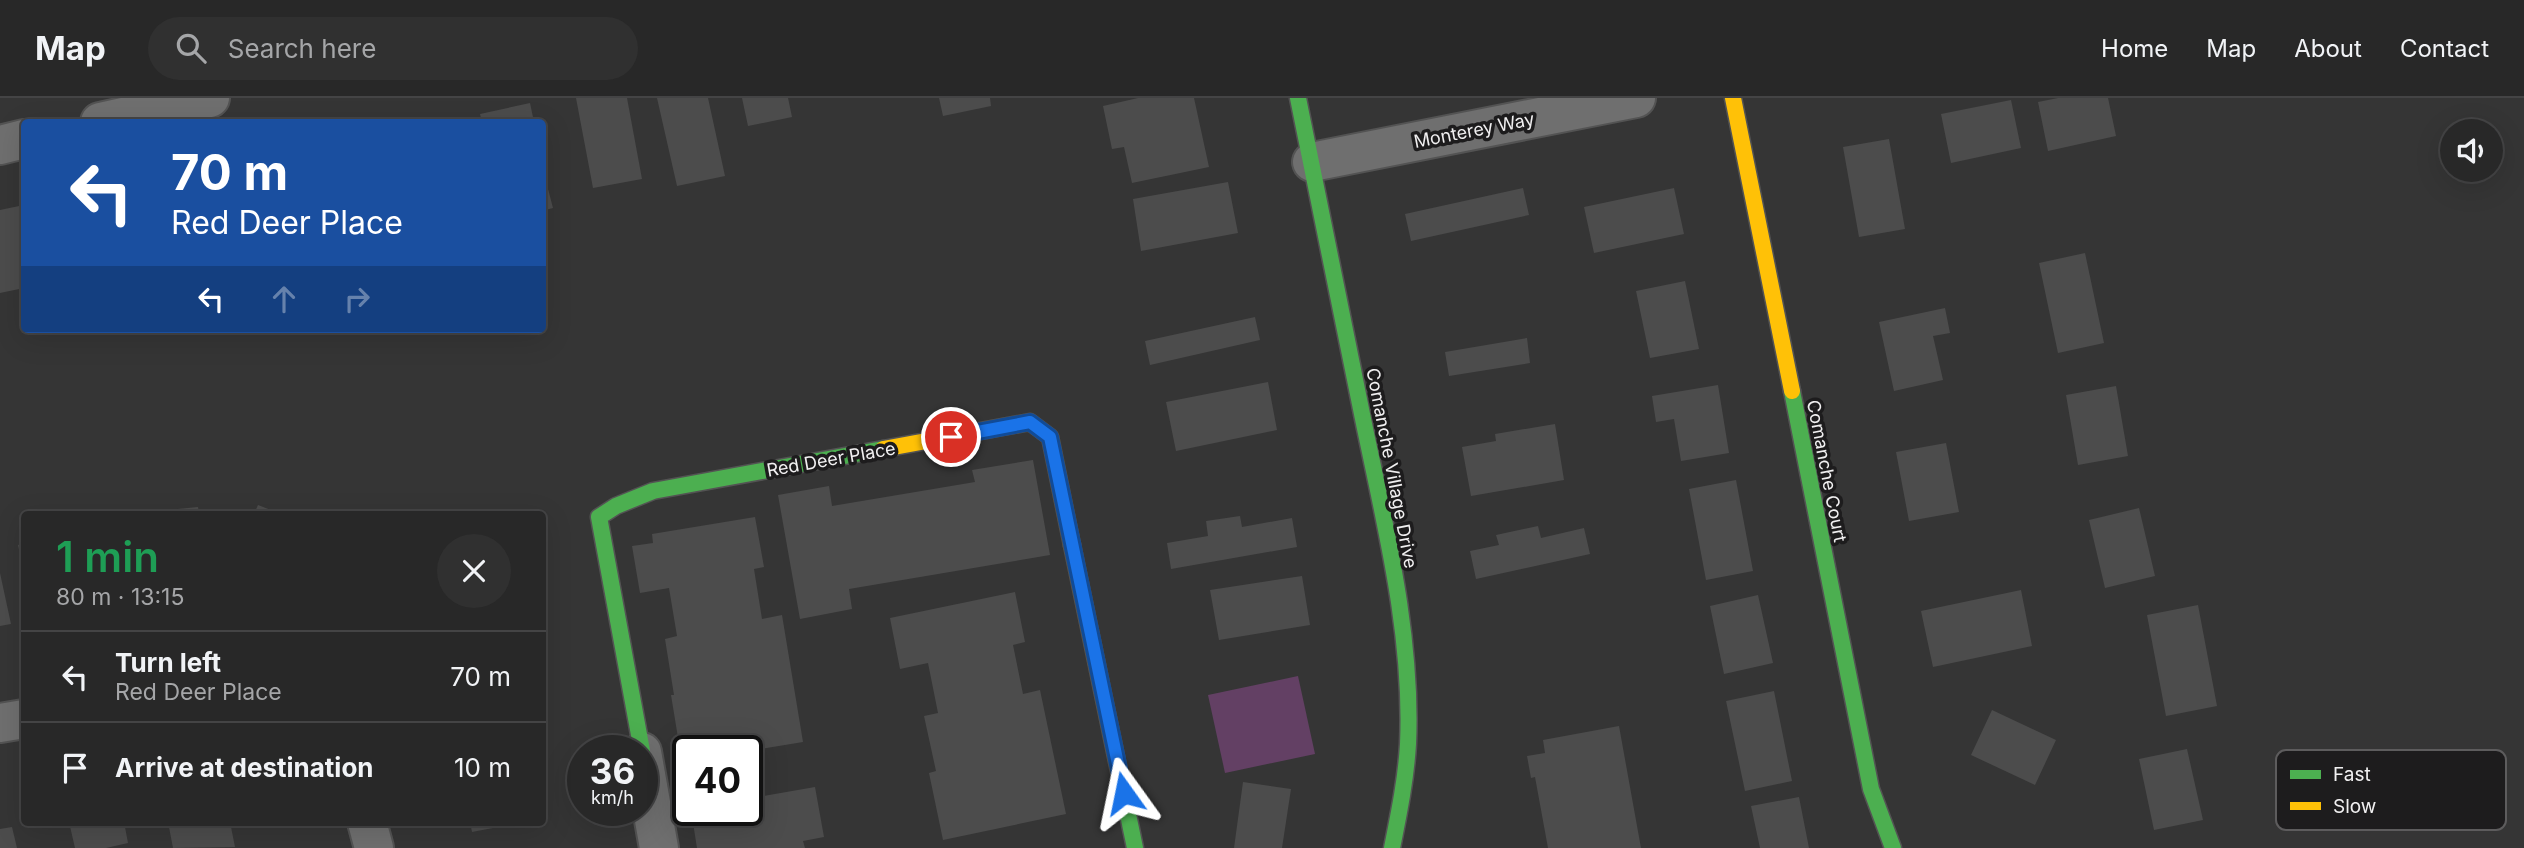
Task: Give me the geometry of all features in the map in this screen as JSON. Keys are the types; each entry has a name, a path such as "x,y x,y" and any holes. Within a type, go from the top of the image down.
{"street":[{"path":"114,119 210,98"},
{"name":"Comanche Village Drive","path":"1298,98 1388,541 1406,669 1408,750 1398,827 1392,848"},
{"name":"Monterey Way","path":"1312,162 1636,98"},
{"name":"Comanche Court","path":"1733,98 1871,789 1893,848"},
{"path":"0,145 21,140"},
{"name":"Red Deer Place","path":"639,735 599,517 616,506 653,491 1030,422 1050,437 1135,848"},
{"path":"0,723 21,720"},
{"path":"368,826 374,848"},
{"name":"Red Deer Place","path":"655,826 659,848"}],"shaded area":[{"path":"1298,676 1315,754 1225,773 1208,695"}],"building":[{"path":"576,98 627,98 642,179 593,188"},
{"path":"657,98 708,98 725,176 677,186"},
{"path":"742,98 788,98 792,117 748,126"},
{"path":"939,98 990,98 991,106 943,116"},
{"path":"1138,98 1194,98 1209,167 1132,183 1124,147 1112,149 1103,106"},
{"path":"2058,98 2108,98 2116,136 2048,151 2038,102"},
{"path":"2011,100 2021,148 1951,163 1941,114"},
{"path":"530,103 533,119 481,119 480,114"},
{"path":"1889,139 1905,229 1859,237 1843,147"},
{"path":"546,181 553,208 546,210"},
{"path":"1228,182 1238,233 1141,251 1133,199"},
{"path":"1523,188 1529,215 1411,241 1405,214"},
{"path":"1674,188 1684,234 1594,253 1584,207"},
{"path":"21,206 21,289 0,293 0,210"},
{"path":"2085,253 2104,343 2058,353 2039,263"},
{"path":"1685,281 1699,349 1650,358 1636,291"},
{"path":"1945,308 1950,333 1933,336 1943,380 1894,391 1879,322"},
{"path":"1255,317 1260,340 1150,365 1145,341"},
{"path":"1527,338 1530,363 1449,376 1445,352"},
{"path":"1268,382 1277,430 1176,451 1166,402"},
{"path":"1718,385 1729,453 1681,461 1674,419 1656,422 1652,396"},
{"path":"2116,386 2128,456 2078,465 2066,395"},
{"path":"1555,424 1564,480 1471,496 1462,447 1496,441 1495,434"},
{"path":"1946,443 1959,512 1909,521 1896,452"},
{"path":"1033,460 1050,555 849,589 852,609 800,619 778,495 829,486 832,506 975,482 972,470"},
{"path":"1736,480 1753,571 1706,580 1689,489"},
{"path":"258,505 273,511 255,511"},
{"path":"198,507 199,511 157,511"},
{"path":"2139,508 2155,576 2105,588 2089,520"},
{"path":"1240,516 1242,527 1292,518 1297,547 1171,569 1167,543 1208,536 1206,521"},
{"path":"755,517 764,567 754,569 762,619 782,615 803,742 763,749 763,735 678,735 665,639 677,636 669,588 640,593 632,546 653,543 652,534"},
{"path":"1538,526 1541,538 1584,528 1590,554 1476,579 1470,551 1499,545 1496,535"},
{"path":"0,573 11,624 0,626"},
{"path":"1302,576 1310,625 1219,640 1210,590"},
{"path":"2021,590 2032,646 1933,667 1921,611"},
{"path":"1015,592 1025,642 1013,645 1023,694 1040,690 1066,814 943,840 929,773 936,771 924,716 938,713 928,663 900,669 890,618"},
{"path":"1758,595 1773,663 1724,674 1710,606"},
{"path":"2198,605 2217,706 2166,716 2147,615"},
{"path":"1774,691 1792,781 1745,791 1726,701"},
{"path":"1992,710 2056,740 2035,785 1971,755"},
{"path":"1619,726 1641,848 1548,848 1535,777 1531,778 1527,756 1545,753 1543,740"},
{"path":"2187,749 2203,820 2154,830 2139,759"},
{"path":"1243,782 1291,789 1282,848 1234,848"},
{"path":"815,787 824,837 803,841 805,848 697,848 694,826 763,826 763,796"},
{"path":"1799,797 1809,848 1760,848 1751,806"},
{"path":"70,826 125,826 128,843 106,848 75,848"},
{"path":"169,826 231,826 235,847 173,848"},
{"path":"471,826 504,826 472,832"},
{"path":"12,827 17,848 0,848 0,829"}],"traffic: fast":[{"path":"1298,98 1388,537 1401,619 1406,661 1408,744 1392,848"},
{"path":"1792,391 1871,789 1893,848"},
{"path":"639,735 599,517 616,506 653,491 883,449"},
{"path":"1072,545 1135,848"}],"traffic: slow":[{"path":"1733,98 1792,391"},
{"path":"883,449 1030,422 1050,437 1072,545"}],"route":[{"path":"951,437 1030,422 1050,437 1124,793"}]}
